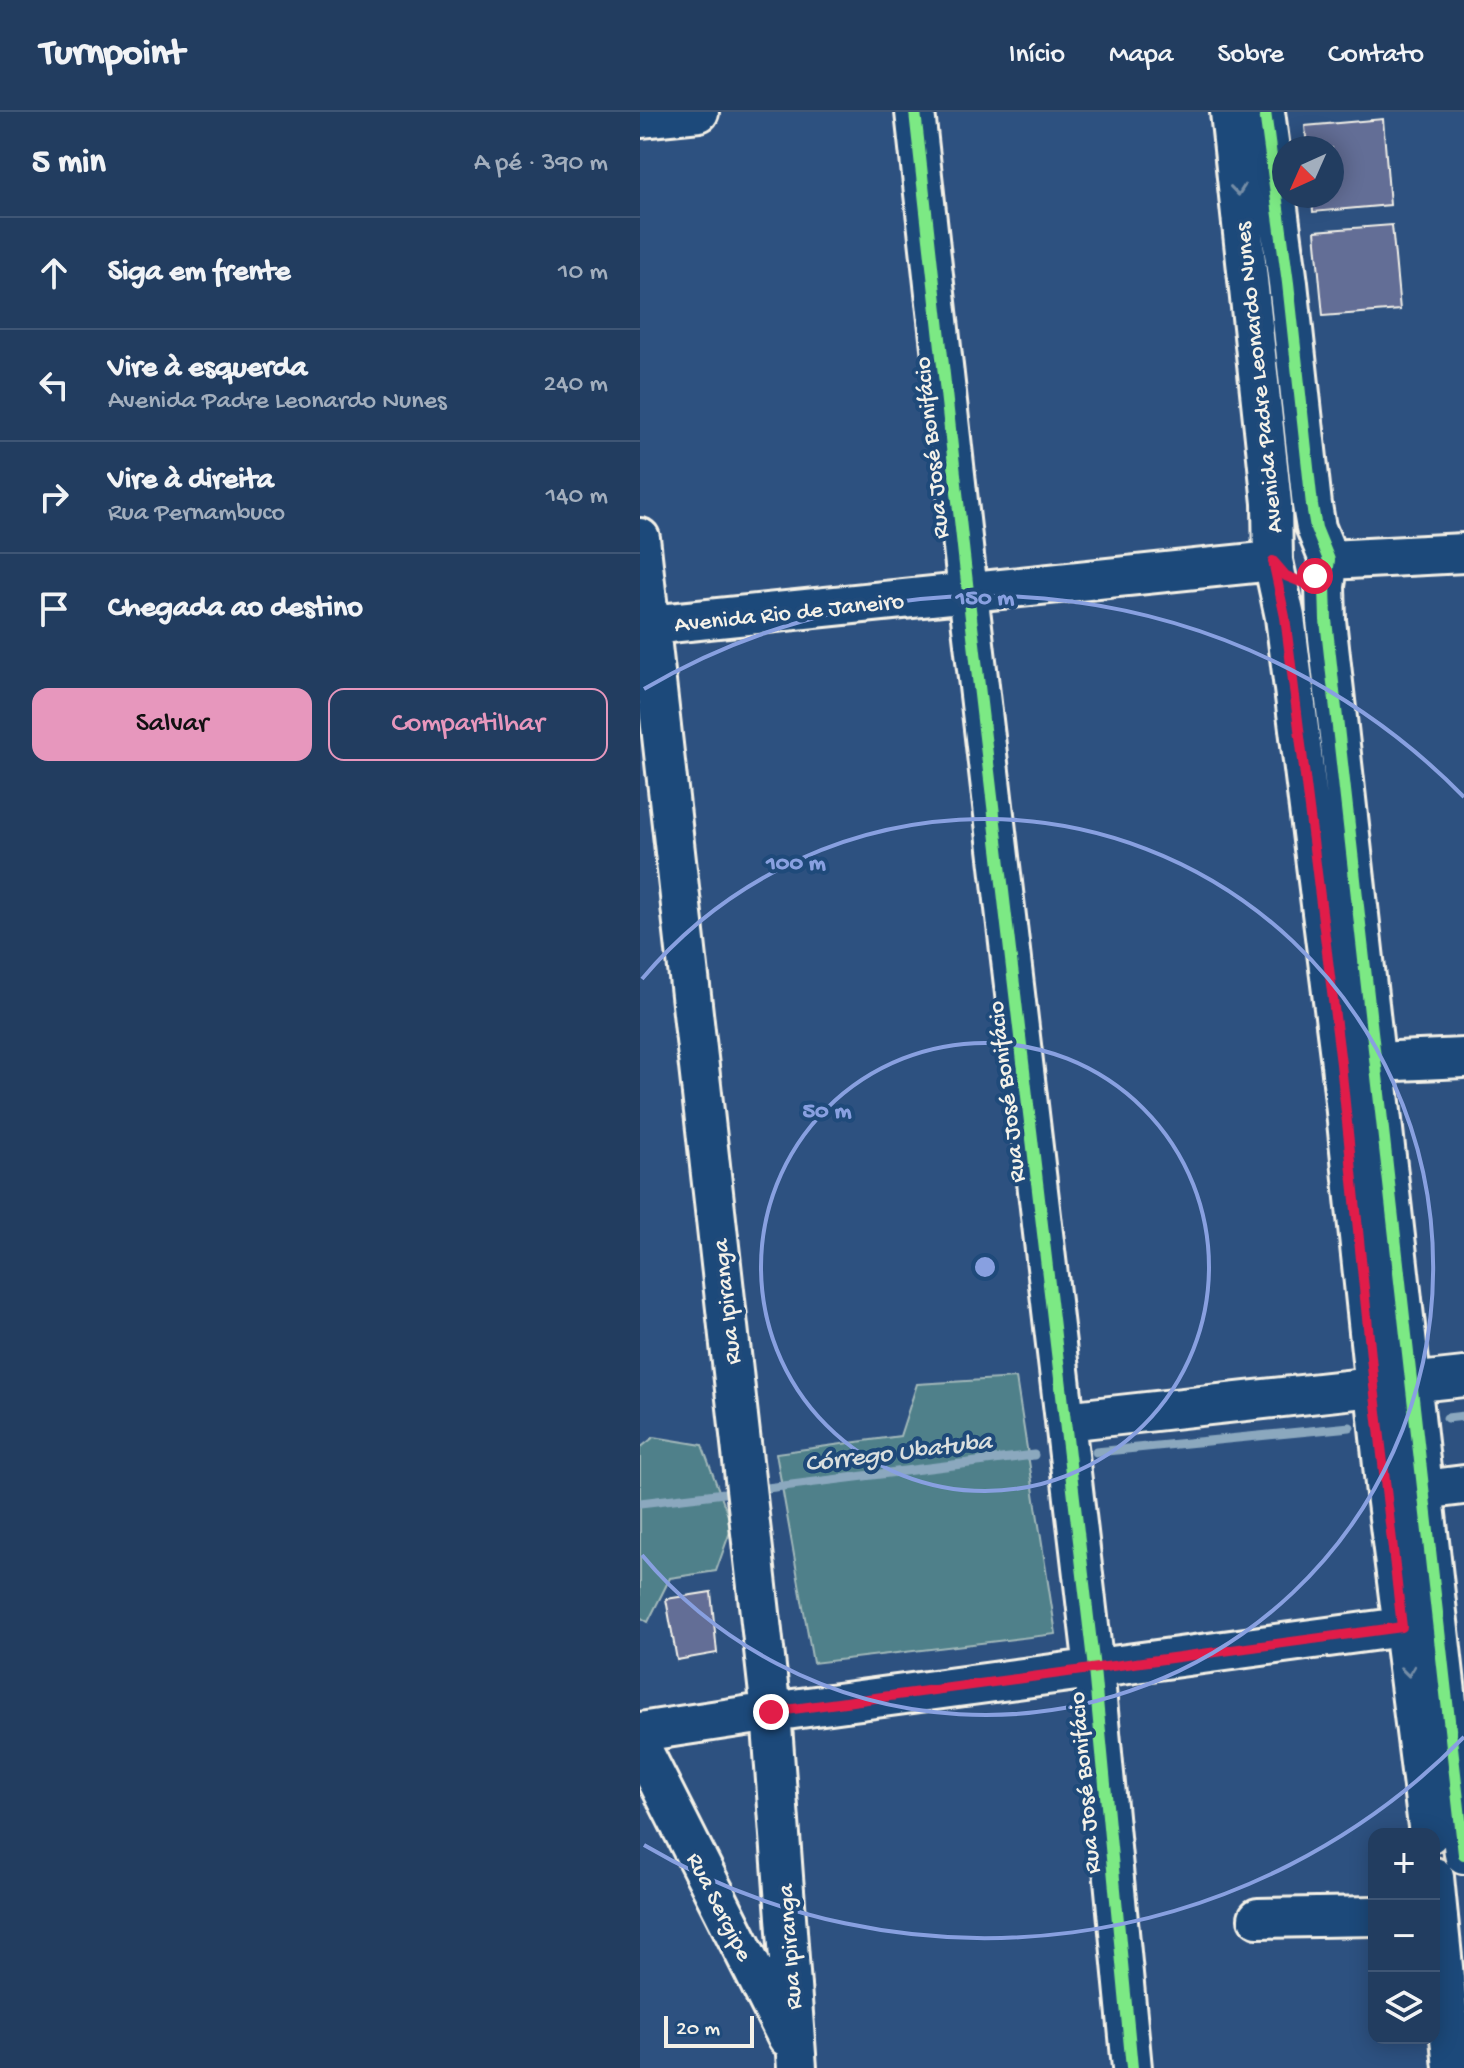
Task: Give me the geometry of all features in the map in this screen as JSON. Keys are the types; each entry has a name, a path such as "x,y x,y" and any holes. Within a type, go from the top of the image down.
{"street":[{"path":"640,118 699,112"},
{"name":"Rua José Bonifácio","path":"915,112 1094,1669 1132,2068"},
{"name":"Avenida Padre Leonardo Nunes","path":"1230,112 1272,503 1273,561 1285,617 1411,1382 1423,1490 1420,1627 1429,1828"},
{"name":"Avenida Padre Leonardo Nunes","path":"1265,112 1288,283 1312,505 1316,528 1329,560 1325,586 1326,620 1358,1063 1374,1386 1386,1494 1420,1627 1464,1854"},
{"name":"Rua Ipiranga","path":"640,538 645,626 771,1712 798,2063"},
{"path":"1273,561 1286,576 1301,582 1315,576 1329,560 1464,553"},
{"name":"Avenida Rio de Janeiro","path":"645,626 1273,561"},
{"path":"1358,1063 1464,1058"},
{"path":"1065,1421 1464,1377"},
{"path":"1386,1494 1464,1485"},
{"path":"640,1732 1420,1627"},
{"name":"Rua Sergipe","path":"640,1745 798,2063"},
{"path":"1440,1865 1464,1863"},
{"path":"1258,1918 1368,1916"},
{"path":"1440,1952 1453,2068"}],"green space":[{"path":"1016,1378 1056,1634 813,1663 776,1453 900,1436 917,1384"},
{"path":"654,1437 702,1445 732,1526 716,1571 670,1578 648,1622 640,1617 640,1448"}],"building":[{"path":"1383,119 1390,205 1313,212 1313,208 1344,208 1344,136 1306,136 1305,126"},
{"path":"1392,225 1400,310 1323,316 1315,231"},
{"path":"711,1592 717,1653 677,1660 666,1599"}],"waterway":[{"name":"Córrego Ubatuba","path":"1447,1418 1464,1416"},
{"name":"Córrego Ubatuba","path":"1096,1452 1350,1427"},
{"name":"Córrego Ubatuba","path":"767,1488 1034,1455"},
{"path":"640,1503 733,1492"}],"cycle path":[{"path":"915,112 1094,1669 1132,2068"},
{"path":"1265,112 1288,283 1312,505 1316,528 1329,560 1325,586 1326,620 1464,1854"}],"route":[{"path":"771,1712 1402,1627 1341,1064 1285,617 1273,561 1286,576 1301,582 1315,576"}]}
